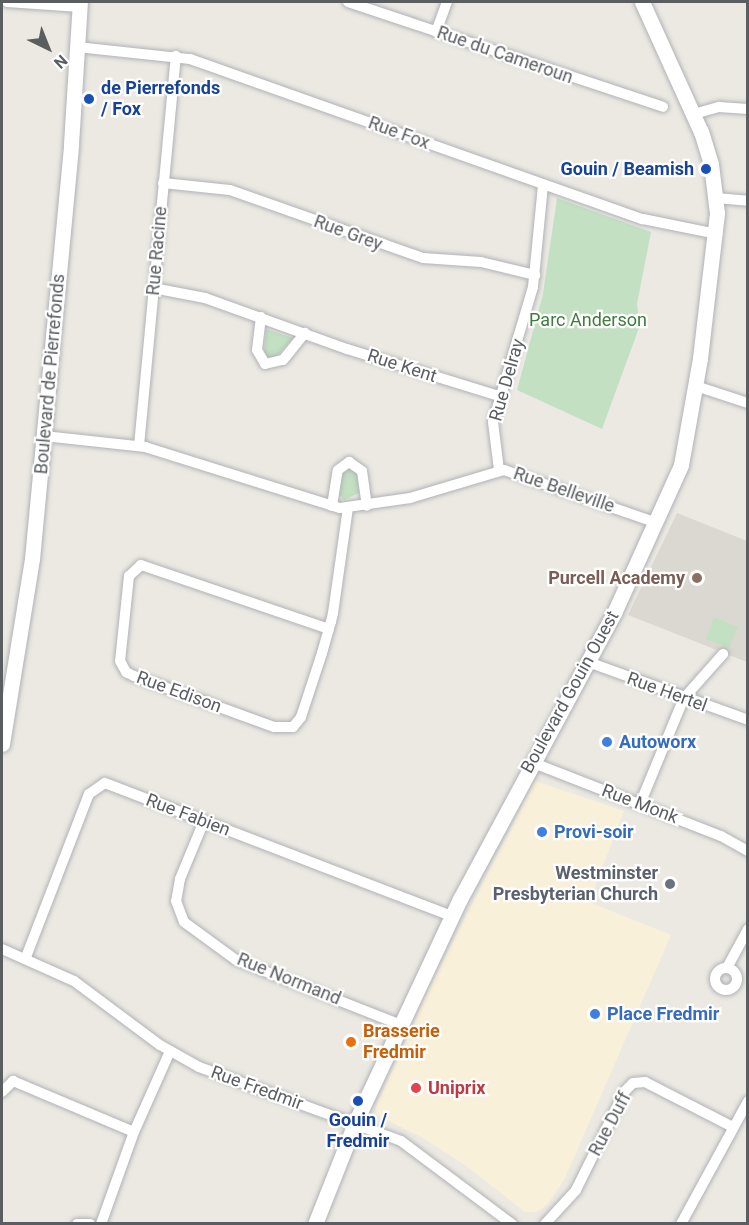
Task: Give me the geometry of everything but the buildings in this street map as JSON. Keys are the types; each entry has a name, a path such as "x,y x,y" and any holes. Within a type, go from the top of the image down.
{"street":[{"path":"7,2 80,4"},
{"name":"Rue du Cameroun","path":"348,2 663,107"},
{"path":"436,32 447,2"},
{"name":"Boulevard Gouin Ouest","path":"315,1224 355,1123 452,916 531,762 588,662 657,523 681,465 696,386 717,234 716,198 711,164 694,114 642,2"},
{"name":"Boulevard de Pierrefonds","path":"2,744 28,595 44,436 80,4"},
{"name":"Rue Fox","path":"78,47 176,56 665,226 717,234"},
{"name":"Rue Racine","path":"139,446 176,56"},
{"path":"694,114 719,107 747,109"},
{"name":"Rue Grey","path":"163,183 230,190 423,258 481,262 535,275"},
{"name":"Rue Delray","path":"499,470 493,428 499,396 535,275 543,185"},
{"path":"716,198 747,201"},
{"name":"Rue Kent","path":"153,288 192,294 499,396"},
{"path":"261,317 257,350 265,364 283,360 305,333"},
{"path":"696,386 747,403"},
{"name":"Rue Belleville","path":"44,436 139,446 332,506 348,508 419,496 499,470 657,523"},
{"path":"332,506 338,470 349,462 362,471 367,506"},
{"name":"Rue Edison","path":"328,629 141,565 129,576 120,661 130,675 286,729 301,717 328,629 342,572 348,508"},
{"path":"640,804 684,698 723,654"},
{"name":"Rue Hertel","path":"588,662 747,720"},
{"name":"Rue Monk","path":"531,762 722,836 747,851"},
{"name":"Rue Fabien","path":"26,957 89,794 105,783 452,916"},
{"name":"Rue Normand","path":"204,821 180,879 176,900 184,922 236,960 400,1025"},
{"path":"728,966 747,929"},
{"name":"Rue Fredmir","path":"2,949 26,957 90,991 170,1052 216,1074 394,1138 427,1157 512,1224"},
{"path":"101,1224 134,1132 170,1052"},
{"path":"2,1092 13,1081 134,1132"},
{"name":"Rue Duff","path":"545,1224 576,1190 625,1090 633,1083 645,1082 731,1126"},
{"path":"681,1224 731,1126 747,1101"},
{"path":"77,1224 90,1224"}],"shaded area":[{"name":"Purcell Academy","path":"677,513 747,541 747,662 628,615"},
{"path":"535,781 624,811 589,902 671,935 565,1178 548,1204 537,1212 525,1212 465,1165 423,1138 377,1115 376,1107 429,989"}],"green space":[{"name":"Parc Anderson","path":"557,198 651,232 637,304 640,325 602,429 517,390 543,294"},
{"path":"266,329 293,338 275,358 268,359 264,354"},
{"path":"351,468 358,476 359,493 344,500 339,494 343,472"},
{"path":"714,617 738,627 729,648 706,639"}],"place":[{"name":"de Pierrefonds / Fox","path":"89,99"},
{"name":"Gouin / Beamish","path":"706,169"},
{"name":"Purcell Academy","path":"697,578"},
{"name":"Autoworx","path":"607,742"},
{"name":"Provi-soir","path":"542,832"},
{"name":"Westminster Presbyterian Church","path":"670,884"},
{"name":"Place Fredmir","path":"595,1014"},
{"name":"Brasserie Fredmir","path":"351,1042"},
{"name":"Uniprix","path":"416,1088"},
{"name":"Gouin / Fredmir","path":"358,1101"}]}
